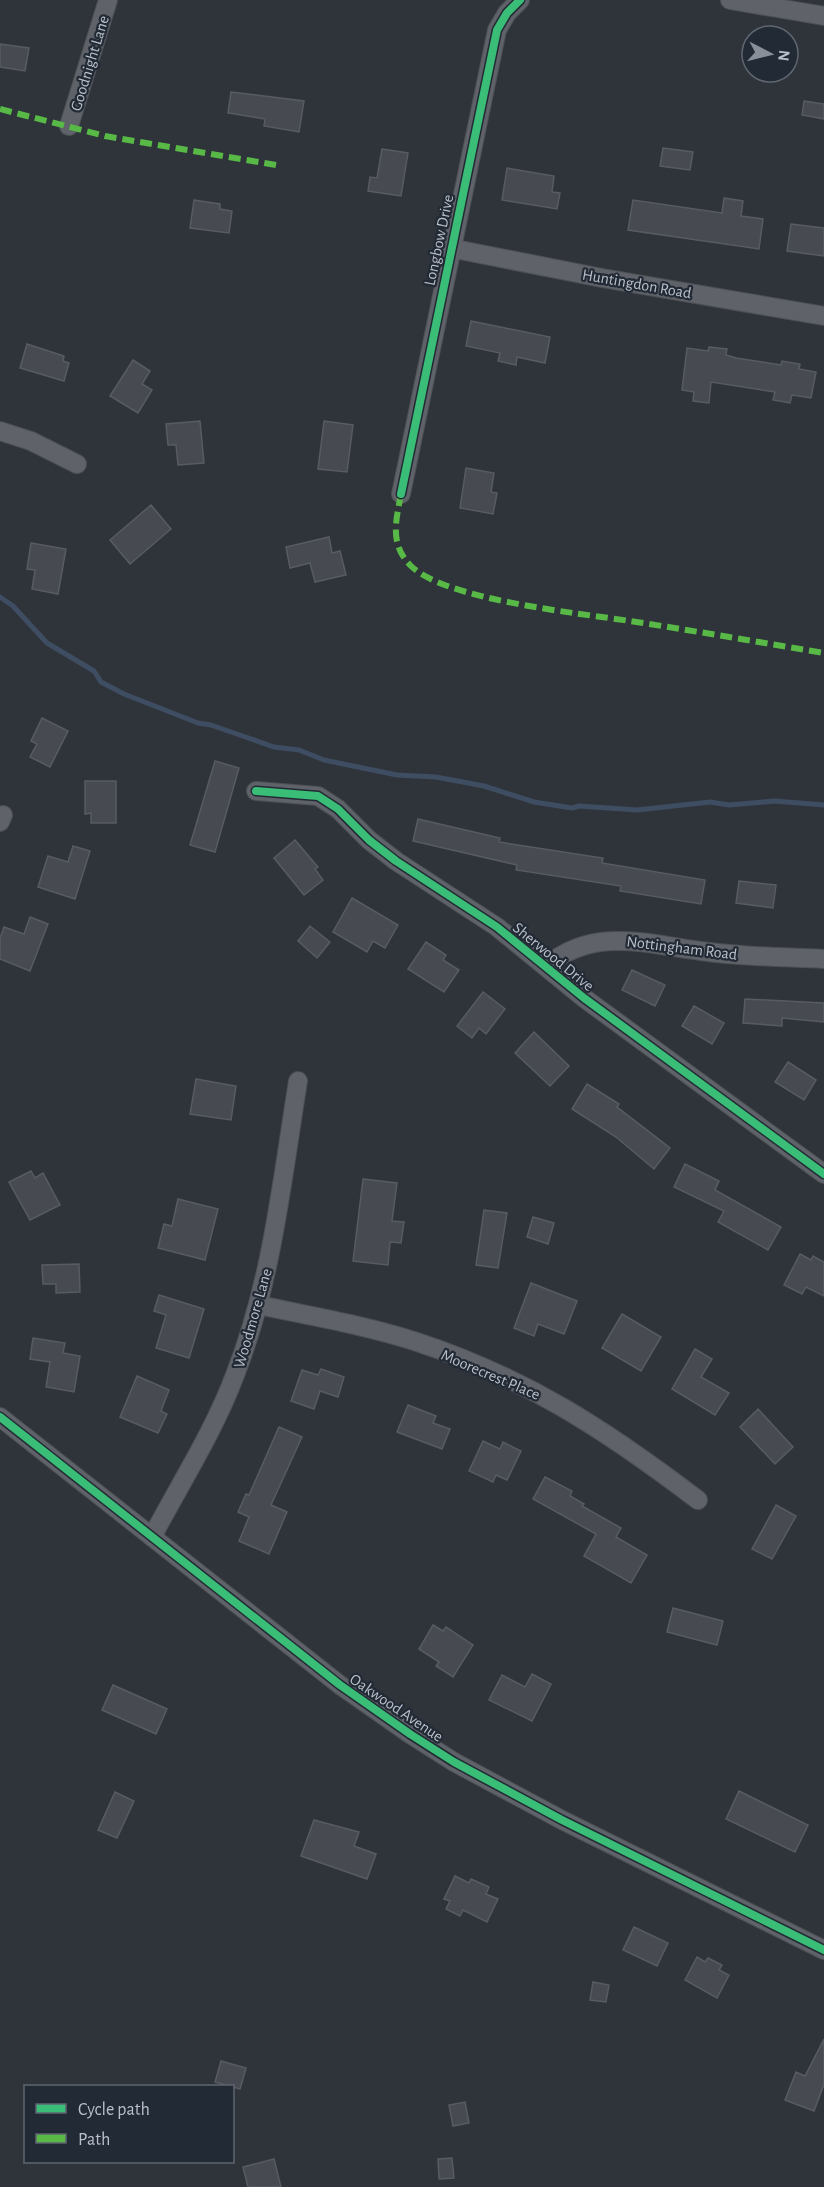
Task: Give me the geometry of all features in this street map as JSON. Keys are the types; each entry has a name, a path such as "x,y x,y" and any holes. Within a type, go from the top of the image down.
{"street":[{"name":"Goodnight Lane","path":"69,126 108,0"},
{"name":"Longbow Drive","path":"400,494 497,30 507,13 520,0"},
{"path":"730,0 824,16"},
{"name":"Huntingdon Road","path":"450,248 602,278 824,316"},
{"path":"0,431 31,441 77,464"},
{"name":"Sherwood Drive","path":"256,791 318,796 338,809 369,840 396,861 497,927 584,998 824,1174"},
{"name":"Nottingham Road","path":"547,966 569,951 603,941 632,940 709,952 824,959"},
{"name":"Woodmore Lane","path":"152,1537 206,1438 235,1376 259,1305 298,1081"},
{"name":"Moorecrest Place","path":"259,1305 368,1329 415,1342 518,1383 570,1409 622,1443 698,1500"},
{"name":"Oakwood Avenue","path":"0,1417 340,1685 454,1762 562,1820 824,1950"}],"building":[{"path":"0,44 29,48 25,71 0,67"},
{"path":"231,92 304,101 299,132 264,126 265,119 228,113"},
{"path":"804,101 824,104 824,119 802,115"},
{"path":"663,148 693,152 690,170 660,166"},
{"path":"382,149 408,153 401,196 368,191 370,177 377,178"},
{"path":"507,168 554,176 552,192 560,193 557,209 502,200"},
{"path":"724,198 743,201 741,216 763,219 759,249 628,230 633,200 722,213"},
{"path":"194,200 220,204 220,209 232,211 229,233 190,228"},
{"path":"791,224 824,228 824,256 787,251"},
{"path":"471,321 550,337 545,363 517,357 516,365 498,361 500,353 466,346"},
{"path":"27,344 64,356 63,361 69,363 64,381 20,368"},
{"path":"709,347 727,349 726,355 736,358 781,365 782,361 800,364 799,369 816,372 811,398 792,395 790,403 773,400 775,392 711,382 709,403 693,401 694,392 682,390 687,348 708,351"},
{"path":"133,360 150,371 142,384 152,390 138,413 110,396"},
{"path":"200,421 204,463 178,465 176,445 168,445 166,424"},
{"path":"324,421 353,425 347,472 318,469"},
{"path":"466,468 494,473 491,492 497,493 493,514 460,508"},
{"path":"151,505 171,529 130,564 110,540"},
{"path":"329,537 332,553 340,551 346,575 315,582 310,563 290,568 286,547"},
{"path":"31,543 66,549 58,594 32,589 35,570 27,569"},
{"path":"42,718 68,731 50,767 30,757 37,744 31,741"},
{"path":"215,761 239,768 215,852 190,845"},
{"path":"85,781 116,781 116,823 91,823 91,813 85,814"},
{"path":"418,819 500,838 499,842 603,858 602,863 705,880 701,904 620,891 621,886 516,870 517,865 413,841"},
{"path":"295,840 318,867 315,869 323,880 304,895 274,858"},
{"path":"73,846 90,851 75,899 38,887 48,856 68,862"},
{"path":"739,881 776,885 773,908 736,903"},
{"path":"352,898 398,925 385,948 373,941 367,952 333,932"},
{"path":"30,917 48,924 30,971 0,959 0,938 4,927 24,934"},
{"path":"310,926 330,942 317,958 298,941"},
{"path":"426,942 446,955 443,960 459,970 444,992 408,969"},
{"path":"632,970 665,985 655,1006 622,990"},
{"path":"483,992 505,1009 486,1034 479,1028 472,1038 457,1026"},
{"path":"745,999 824,1003 824,1022 782,1018 782,1026 743,1023"},
{"path":"694,1006 724,1023 712,1044 682,1026"},
{"path":"534,1032 569,1066 550,1086 515,1053"},
{"path":"788,1062 816,1080 804,1100 775,1082"},
{"path":"196,1079 236,1086 231,1120 190,1114"},
{"path":"587,1084 619,1104 617,1107 670,1148 654,1169 616,1137 572,1109"},
{"path":"685,1164 719,1181 715,1190 781,1227 768,1250 718,1222 724,1211 674,1187"},
{"path":"31,1171 35,1178 43,1173 60,1205 30,1220 9,1182"},
{"path":"363,1179 397,1183 392,1221 404,1222 401,1243 390,1242 388,1265 353,1261"},
{"path":"178,1199 218,1209 205,1260 158,1248 164,1224 172,1226"},
{"path":"484,1210 507,1213 498,1268 476,1265"},
{"path":"533,1217 554,1223 548,1244 527,1237"},
{"path":"800,1254 811,1260 813,1256 824,1262 824,1296 806,1287 802,1294 784,1285"},
{"path":"79,1264 80,1292 56,1293 56,1284 43,1284 42,1265"},
{"path":"531,1283 577,1301 564,1334 538,1324 534,1336 514,1328"},
{"path":"159,1295 204,1309 189,1358 156,1348 166,1315 154,1311"},
{"path":"622,1314 661,1337 641,1371 602,1348"},
{"path":"33,1338 65,1343 63,1353 80,1356 74,1392 46,1387 50,1362 30,1359"},
{"path":"695,1349 712,1359 701,1377 729,1393 715,1415 672,1389"},
{"path":"321,1369 344,1377 338,1397 320,1391 314,1409 291,1401 302,1370 318,1375"},
{"path":"137,1376 169,1390 161,1411 167,1414 158,1433 120,1417"},
{"path":"408,1405 436,1416 433,1423 450,1429 442,1449 397,1432"},
{"path":"758,1409 793,1447 775,1464 740,1427"},
{"path":"279,1427 302,1437 271,1505 287,1512 269,1554 239,1541 249,1517 238,1512 246,1494 249,1495"},
{"path":"483,1441 500,1449 503,1442 521,1451 507,1480 496,1475 493,1482 469,1471"},
{"path":"545,1477 572,1491 570,1496 584,1504 582,1506 621,1528 616,1537 647,1555 631,1583 584,1556 596,1534 533,1499"},
{"path":"776,1505 796,1516 772,1559 752,1549"},
{"path":"673,1608 723,1621 717,1645 667,1632"},
{"path":"433,1625 443,1631 446,1627 473,1645 453,1677 436,1666 439,1662 419,1649"},
{"path":"532,1674 551,1684 532,1721 489,1700 502,1675 525,1687"},
{"path":"113,1685 167,1709 156,1734 102,1710"},
{"path":"739,1791 808,1825 795,1852 726,1819"},
{"path":"115,1792 134,1801 117,1838 98,1830"},
{"path":"314,1820 359,1832 354,1846 376,1854 367,1879 301,1856"},
{"path":"455,1876 469,1883 471,1879 489,1887 486,1894 498,1899 487,1922 463,1910 460,1916 446,1909 450,1901 444,1899"},
{"path":"634,1927 668,1943 657,1966 623,1950"},
{"path":"697,1957 705,1962 708,1958 722,1965 719,1970 729,1975 717,1998 685,1980"},
{"path":"593,1982 609,1985 606,2002 590,2000"},
{"path":"824,2039 824,2084 814,2111 785,2100 796,2072 805,2076"},
{"path":"221,2061 246,2068 240,2089 234,2087 234,2085 215,2082"},
{"path":"465,2102 469,2123 453,2126 449,2105"},
{"path":"452,2158 454,2178 439,2179 438,2159"},
{"path":"274,2159 281,2187 248,2187 243,2167"}],"waterway":[{"path":"0,597 13,606 47,643 94,671 101,682 124,694 198,723 211,725 274,747 299,750 324,760 397,775 436,777 484,786 534,802 572,808 579,806 637,810 710,802 729,805 775,801 824,805"}],"marked path":[{"path":"0,109 105,136 276,165"},
{"path":"401,494 396,532 399,549 411,566 428,578 453,588 547,609 824,653"}],"cycle path":[{"path":"401,494 497,30 507,13 520,0"},
{"path":"256,791 318,796 338,809 369,840 396,861 497,927 584,998 824,1174"},
{"path":"0,1417 340,1685 410,1734 454,1762 562,1820 824,1950"}]}
